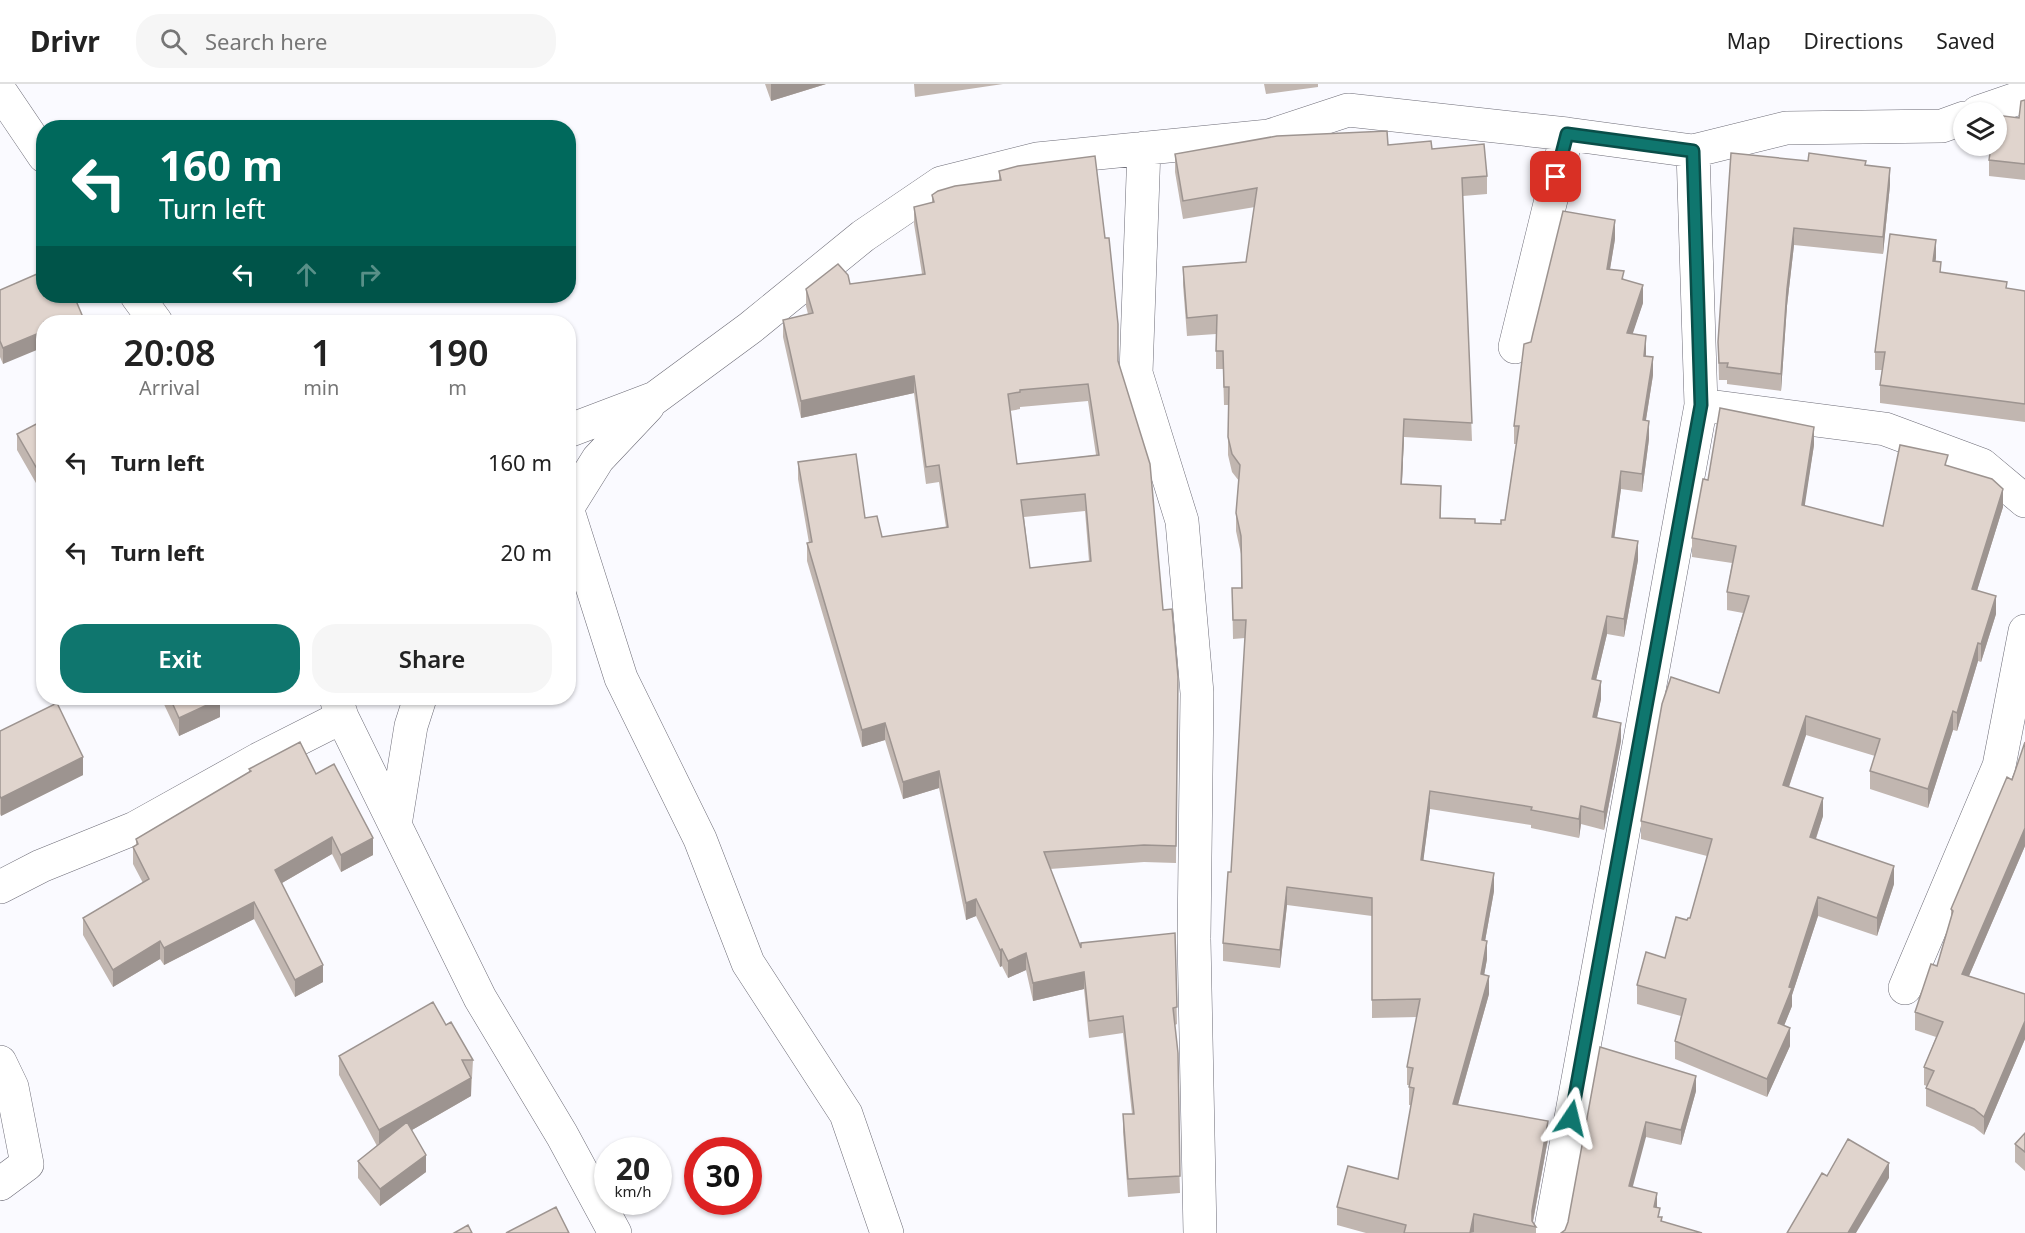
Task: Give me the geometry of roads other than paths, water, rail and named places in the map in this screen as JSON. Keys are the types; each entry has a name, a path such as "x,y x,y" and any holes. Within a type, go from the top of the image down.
{"street":[{"path":"0,91 36,144"},
{"path":"2007,102 2025,96"},
{"path":"576,496 598,459 655,398 750,328 863,236 941,183 1037,159 1269,136 1348,111 1567,134 1693,151 1786,128 1941,126 1953,122"},
{"path":"1515,347 1567,134"},
{"path":"1144,148 1136,373 1182,521 1197,693 1194,939 1200,1233"},
{"path":"1550,1233 1701,405 1693,151"},
{"path":"576,429 655,398"},
{"path":"1701,405 1885,429 1982,465 2025,501"},
{"path":"576,535 621,678 700,839 748,963 846,1114 887,1233"},
{"path":"1905,988 1999,766 2025,631"},
{"path":"395,825 411,726 418,705"},
{"path":"0,887 41,866 135,828 259,759 339,707 480,998 562,1135 615,1233"},
{"path":"0,1062 12,1087 27,1164 0,1184"}]}
